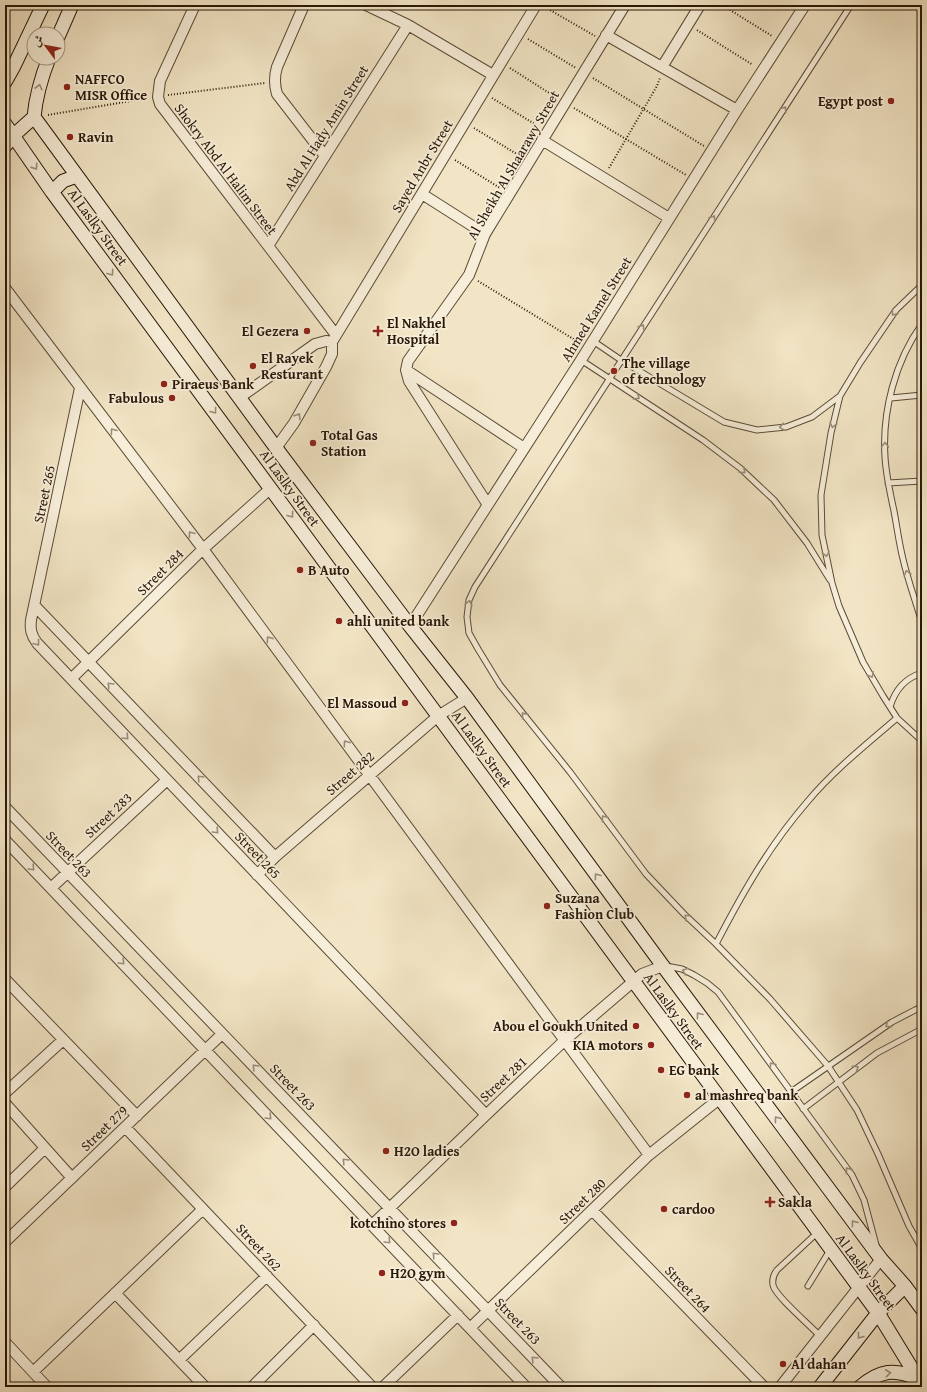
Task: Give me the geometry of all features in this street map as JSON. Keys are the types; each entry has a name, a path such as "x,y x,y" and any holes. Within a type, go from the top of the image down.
{"main road":[{"path":"5,82 10,65 43,5"},
{"path":"63,26 72,5"},
{"path":"5,146 14,135 34,117 36,97 46,66"},
{"name":"Al Laslky Street","path":"34,117 276,448 466,698 881,1259 905,1286 922,1309"},
{"name":"Al Laslky Street","path":"5,124 52,192 718,1098 878,1313 920,1382"},
{"path":"52,192 63,181 77,176"},
{"path":"820,1387 878,1313 905,1286"},
{"path":"860,1387 869,1379 881,1374 894,1372 907,1374 920,1382"}],"street":[{"name":"Shokry Abd Al Halim Street","path":"195,5 160,81 158,89 160,104 268,246 334,338"},
{"path":"304,5 277,67 274,76 274,85 277,94 325,156"},
{"path":"366,5 408,24 493,75"},
{"name":"Sayed Anbr Street","path":"276,448 294,423 326,367 332,354 334,338 536,5"},
{"name":"Al Sheikh Al Shaarawy Street","path":"406,370 408,361 469,275 485,234 624,5"},
{"path":"662,67 700,5"},
{"name":"Ahmed Kamel Street","path":"410,626 581,360 737,110 805,5"},
{"name":"Abd Al Hady Amin Street","path":"268,246 408,24"},
{"path":"605,38 662,67 737,110"},
{"path":"542,140 669,218"},
{"path":"422,194 485,234"},
{"path":"5,288 203,549 649,1156"},
{"path":"239,398 315,344 334,338"},
{"path":"406,370 524,448"},
{"path":"406,370 409,381 488,505"},
{"name":"Street 265","path":"80,388 34,606 30,628 32,636 36,643 486,1114"},
{"name":"Street 284","path":"71,679 203,549 271,488"},
{"name":"Street 265","path":"34,606 275,857"},
{"name":"Street 282","path":"257,875 275,857 438,716 466,698"},
{"name":"Street 283","path":"51,888 167,780"},
{"name":"Street 263","path":"5,807 390,1208 556,1385"},
{"path":"5,840 526,1387"},
{"name":"Street 281","path":"372,1225 486,1114 565,1040 642,974 663,966"},
{"path":"5,979 137,1116"},
{"name":"Street 279","path":"5,1242 222,1034"},
{"path":"5,1093 63,1040"},
{"name":"Street 280","path":"470,1328 649,1156 718,1098"},
{"path":"5,1103 72,1178"},
{"name":"Street 262","path":"125,1127 372,1387"},
{"path":"5,1187 45,1148"},
{"path":"33,1372 203,1209"},
{"name":"Street 264","path":"592,1210 764,1387"},
{"path":"780,1387 881,1259"},
{"path":"179,1360 267,1276"},
{"path":"115,1293 205,1387"},
{"path":"383,1387 458,1315"},
{"path":"252,1387 314,1325"},
{"path":"5,1342 48,1387"}],"lane":[{"path":"851,5 475,587 469,600 466,617 469,633 500,685 570,772 646,874 674,904 770,999 828,1066 839,1081 857,1110 909,1226 922,1249"},
{"path":"922,285 896,310 860,362 840,396 831,433 821,495 822,535 832,583 839,606 863,662 890,707 897,718 922,741"},
{"path":"922,324 906,353 896,378 885,430 885,456 888,483 903,560 922,623"},
{"path":"590,345 621,360 724,422 757,430 786,427 812,417 840,396"},
{"path":"581,360 703,440 740,468 774,500 807,543 832,583"},
{"path":"891,398 922,395"},
{"path":"888,483 922,480"},
{"path":"890,707 896,691 912,677 922,673"},
{"path":"716,944 757,868 786,828 809,800 842,767 897,718"},
{"path":"912,732 922,733"},
{"path":"663,966 682,969 707,983 718,992 852,1175 864,1200 881,1259"},
{"path":"791,1092 892,1022 922,1007"},
{"path":"803,1109 877,1053 922,1029"},
{"path":"817,1232 777,1270 774,1274 773,1285 778,1294 820,1336"},
{"path":"808,1286 830,1250"}],"path":[{"path":"541,5 605,38"},
{"path":"722,5 781,42"},
{"path":"688,25 762,71"},
{"path":"519,33 712,150"},
{"path":"501,63 565,103 694,179"},
{"path":"603,178 657,86 661,77 662,67"},
{"path":"483,93 548,131"},
{"path":"465,122 529,162"},
{"path":"446,154 509,194"},
{"path":"469,275 590,345"}],"place":[{"name":"NAFFCO MISR Office","path":"67,87"},
{"name":"Egypt post","path":"891,101"},
{"name":"Ravin","path":"70,137"},
{"name":"El Gezera","path":"307,331"},
{"name":"El Nakhel Hospital","path":"378,331"},
{"name":"El Rayek Resturant","path":"253,366"},
{"name":"The village of technology","path":"614,371"},
{"name":"Piraeus Bank","path":"164,384"},
{"name":"Fabulous","path":"172,398"},
{"name":"Total Gas Station","path":"313,443"},
{"name":"B Auto","path":"300,570"},
{"name":"ahli united bank","path":"339,621"},
{"name":"El Massoud","path":"405,703"},
{"name":"Suzana Fashion Club","path":"547,906"},
{"name":"Abou el Goukh United","path":"636,1026"},
{"name":"KIA motors","path":"651,1045"},
{"name":"EG bank","path":"661,1070"},
{"name":"al mashreq bank","path":"687,1095"},
{"name":"H2O ladies","path":"386,1151"},
{"name":"Sakla","path":"770,1202"},
{"name":"cardoo","path":"664,1209"},
{"name":"kotchino stores","path":"454,1223"},
{"name":"H2O gym","path":"382,1273"},
{"name":"Al dahan","path":"783,1364"}]}
